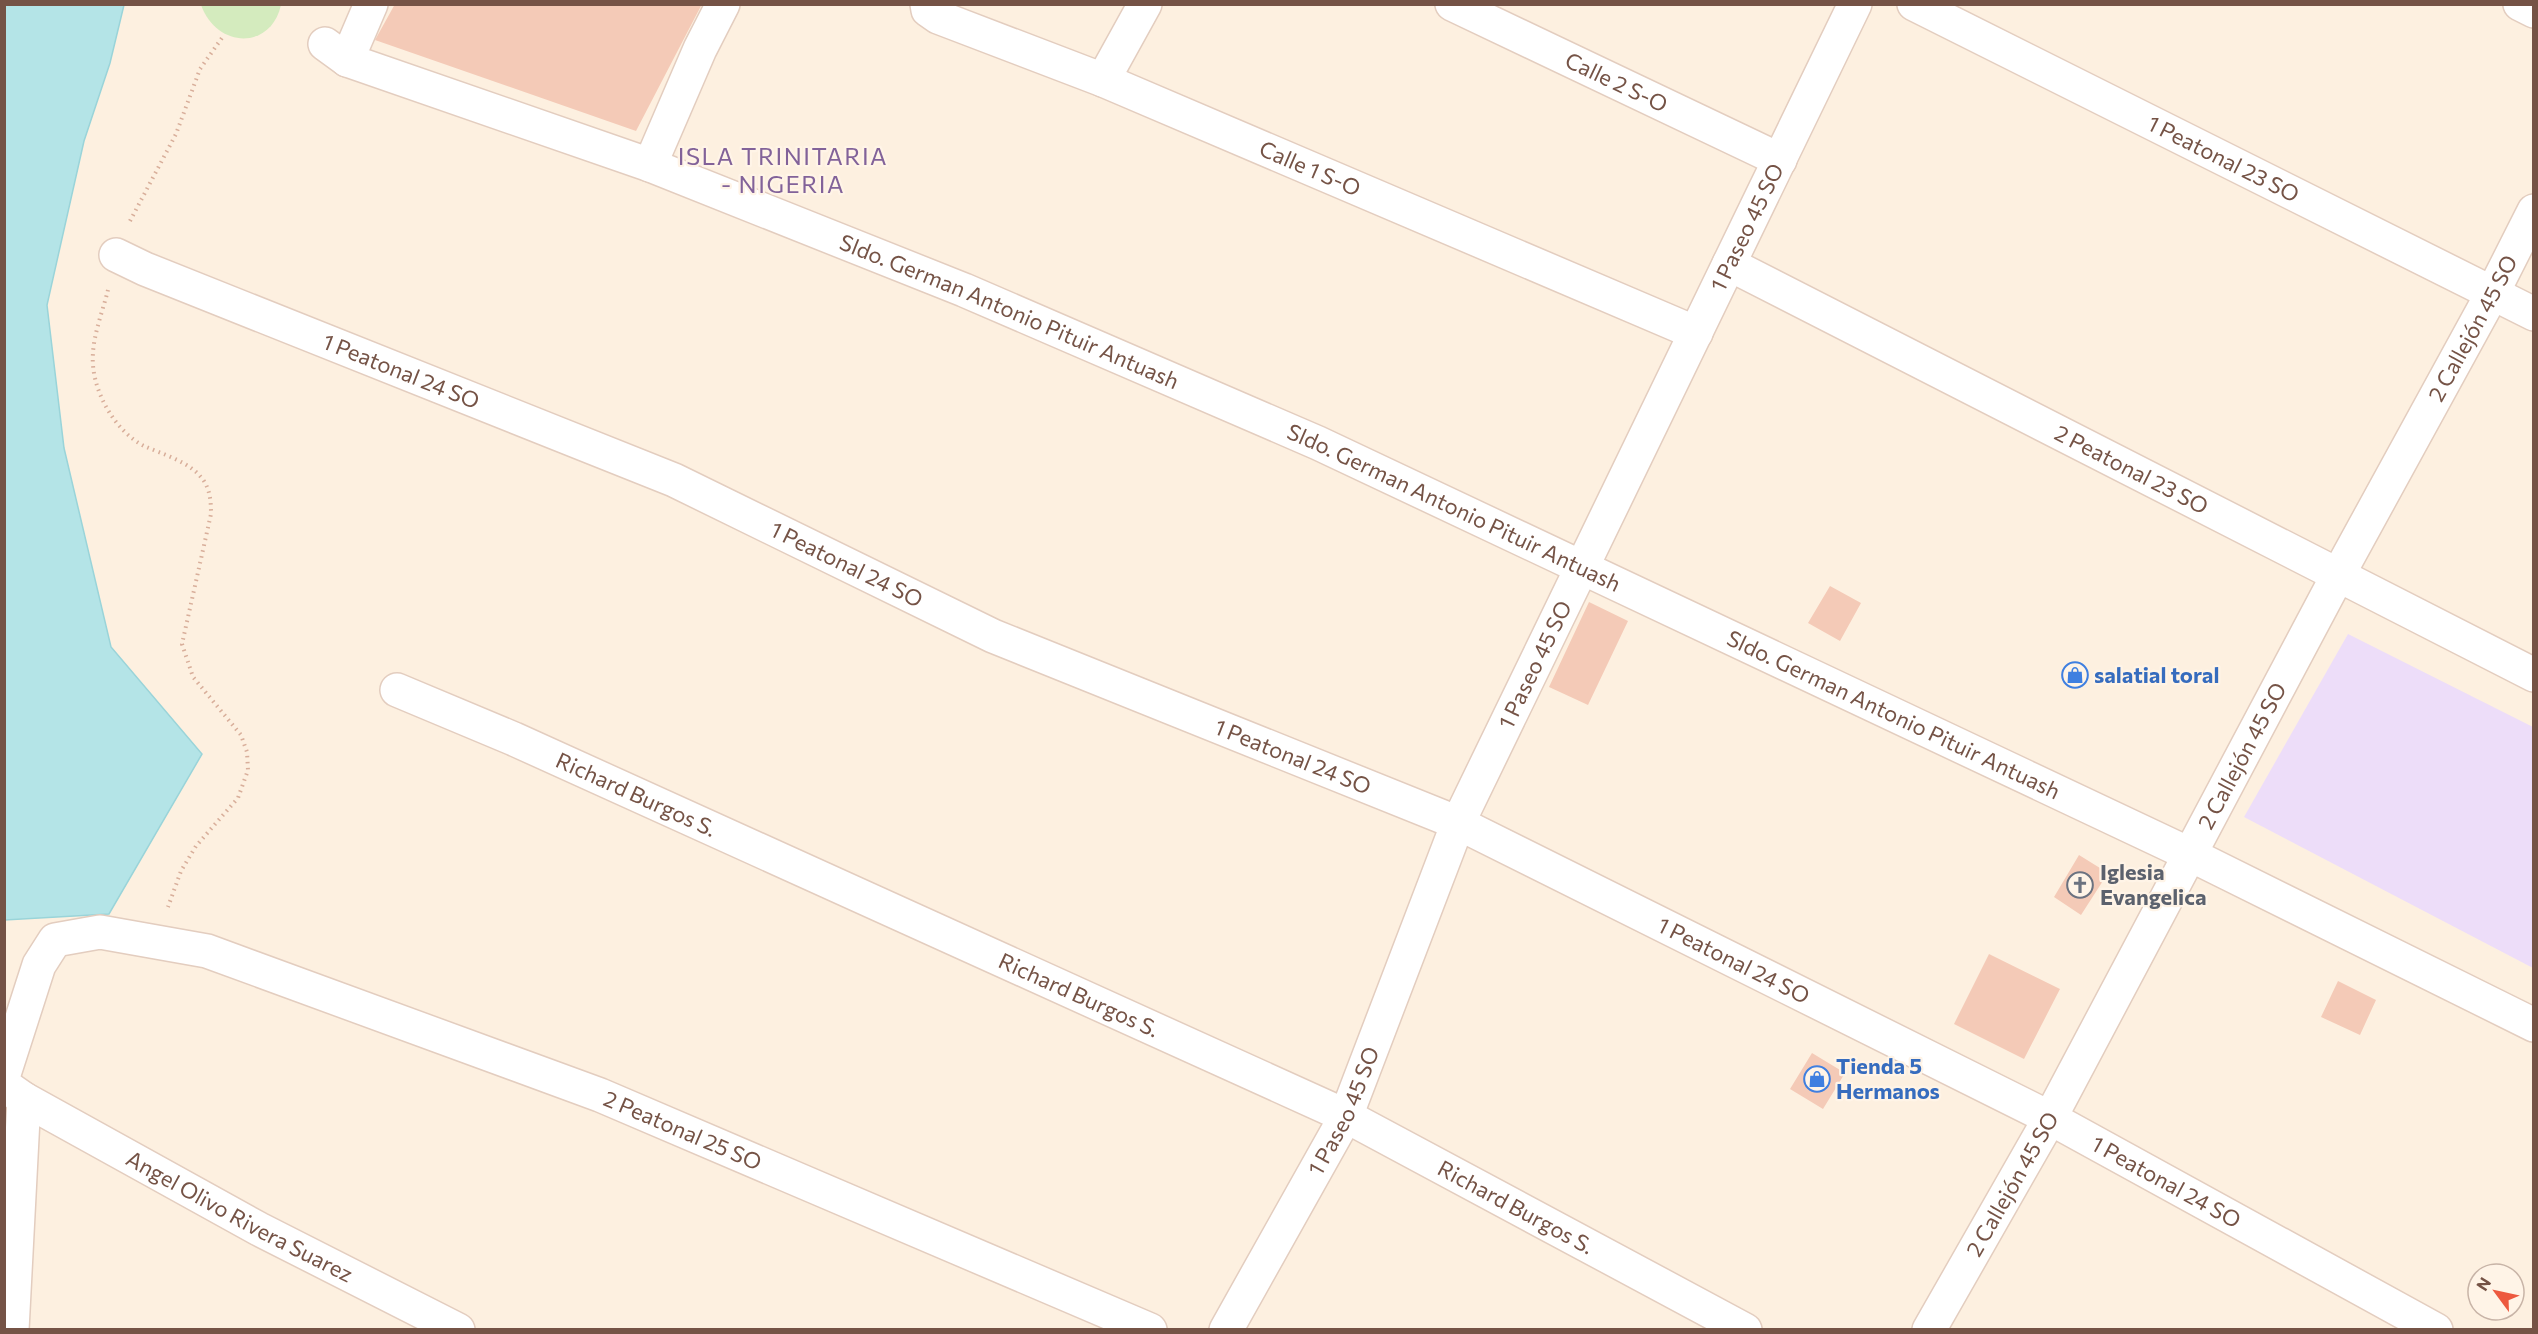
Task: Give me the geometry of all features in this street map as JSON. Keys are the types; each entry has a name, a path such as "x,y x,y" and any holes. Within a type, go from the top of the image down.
{"street":[{"name":"Sldo. German Antonio Pituir Antuash","path":"371,4 336,52 650,165 964,290 1318,443 2189,854 2534,1025"},
{"path":"650,165 700,49 723,4"},
{"name":"Calle 1 S-O","path":"927,4 928,10 938,17 1103,80 1696,333"},
{"path":"1103,80 1145,4"},
{"name":"Calle 2 S-O","path":"1452,4 1780,160"},
{"name":"1 Paseo 45 SO","path":"1226,1329 1346,1116 1458,823 1856,4"},
{"name":"1 Peatonal 23 SO","path":"1914,4 2534,315"},
{"path":"2520,4 2534,11"},
{"name":"2 Callejón 45 SO","path":"1929,1329 2050,1118 2337,577 2492,294 2534,211"},
{"name":"1 Peatonal 24 SO","path":"116,255 145,269 674,480 993,636 1458,823 2050,1118 2436,1329"},
{"name":"2 Peatonal 23 SO","path":"1729,264 2337,577 2534,675"},
{"name":"Richard Burgos S.","path":"397,690 525,744 1346,1116 1745,1329"},
{"name":"2 Peatonal 25 SO","path":"12,1329 11,1086 39,964 55,940 100,932 207,951 600,1095 1150,1329"},
{"name":"Angel Olivo Rivera Suarez","path":"11,1086 259,1229 458,1329"}],"path":[{"path":"158,942 181,871 196,846 238,798 248,770 247,752 241,735 193,677 182,645 211,514 211,500 207,486 194,469 140,444 123,430 105,403 95,374 93,353 120,240 176,134 200,69 224,34"}],"shaded area":[{"path":"2348,634 2533,727 2533,968 2244,817"}],"green space":[{"path":"201,4 281,5 275,20 267,30 256,36 243,38 231,36 219,30 209,19"}],"water":[{"path":"5,4 124,5 110,63 84,141 47,305 64,448 111,647 202,754 109,914 5,920"}],"building":[{"path":"395,4 702,4 636,131 375,40"},
{"path":"1830,586 1861,603 1840,641 1808,623"},
{"path":"1589,602 1628,621 1588,705 1549,687"},
{"name":"Iglesia Evangelica","path":"2079,855 2108,873 2081,915 2054,897"},
{"path":"1989,954 2060,989 2024,1059 1954,1024"},
{"path":"2338,981 2376,1000 2360,1035 2321,1017"},
{"path":"1812,1053 1845,1073 1823,1109 1790,1089"}],"place":[{"name":"salatial toral","path":"2075,675"},
{"name":"Iglesia Evangelica","path":"2080,885"},
{"name":"Tienda 5 Hermanos","path":"1817,1079"}],"district":[{"name":"ISLA TRINITARIA - NIGERIA","path":"783,171"}]}
